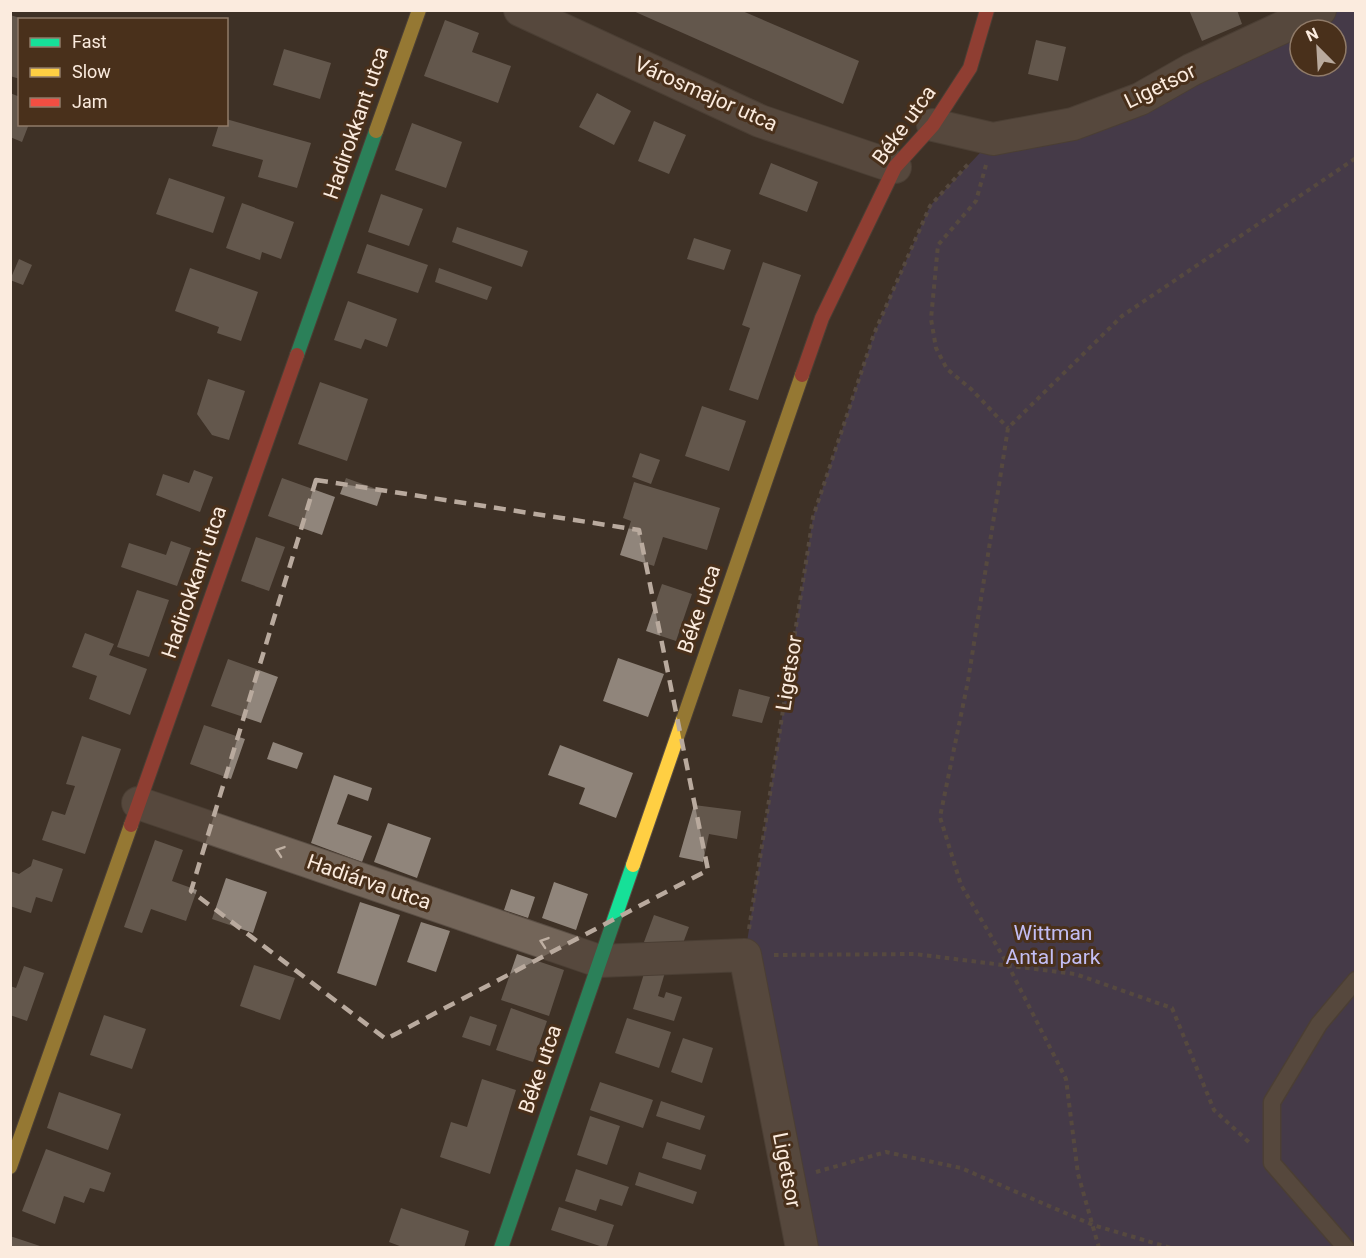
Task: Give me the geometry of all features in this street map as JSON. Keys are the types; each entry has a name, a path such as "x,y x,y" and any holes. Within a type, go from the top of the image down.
{"street":[{"name":"Hadirokkant utca","path":"10,1167 419,10"},
{"name":"Városmajor utca","path":"520,10 760,121 895,167"},
{"name":"Béke utca","path":"501,1248 822,318 895,167 933,124 970,68 987,10"},
{"name":"Ligetsor","path":"933,124 993,139 1072,124 1140,99 1191,70 1320,10"},
{"name":"Hadiárva utca","path":"138,802 599,962"},
{"name":"Ligetsor","path":"745,955 802,1248"},
{"path":"599,962 745,955"}],"lane":[{"path":"1346,1248 1272,1163 1272,1102 1319,1024 1356,980"}],"path":[{"path":"993,139 976,201 938,245 931,319 936,348 947,369 1008,428"},
{"name":"Ligetsor","path":"745,955 813,517 874,334 930,206 993,139"},
{"path":"1099,1248 1078,1174 1066,1079 1008,965 960,885 940,817 968,681 1008,428 1122,316 1356,158"},
{"path":"745,955 915,954 1008,965 1075,974 1172,1008 1214,1110 1272,1163"},
{"path":"789,1179 886,1152 961,1168 1093,1225 1171,1248"}],"highlighted area":[{"path":"316,480 639,530 708,870 386,1039 191,891"}],"green space":[{"name":"Wittman Antal park","path":"1320,11 1355,11 1355,1247 802,1247 745,955 813,517 874,334 930,206 993,139 1073,124 1288,26 1288,78 1348,78 1348,18 1305,18"}],"building":[{"path":"631,10 740,10 859,61 843,104"},
{"path":"1189,10 1237,10 1242,24 1202,41"},
{"path":"10,15 20,18 18,18 18,78 10,76"},
{"path":"445,20 479,33 472,52 511,66 498,103 424,76"},
{"path":"1036,40 1066,47 1058,81 1028,74"},
{"path":"284,49 331,63 320,99 273,85"},
{"path":"10,93 18,96 18,126 28,126 22,142 10,137"},
{"path":"597,93 631,111 614,145 579,127"},
{"path":"228,120 311,143 297,188 258,177 263,160 212,146 218,126 228,126"},
{"path":"654,121 686,135 669,174 638,161"},
{"path":"412,123 462,142 446,188 395,170"},
{"path":"771,163 818,182 807,212 759,194"},
{"path":"169,178 225,197 213,233 156,214"},
{"path":"381,194 423,209 409,246 368,232"},
{"path":"242,203 294,222 281,259 262,252 260,260 226,248"},
{"path":"457,227 528,251 522,267 452,242"},
{"path":"694,238 731,250 724,270 687,259"},
{"path":"367,244 428,265 418,293 357,273"},
{"path":"19,259 32,265 23,285 10,280"},
{"path":"763,262 801,275 758,400 729,390 750,328 742,325"},
{"path":"190,268 258,292 241,341 217,333 219,327 175,311"},
{"path":"439,268 492,287 487,300 435,282"},
{"path":"348,301 397,319 387,347 365,339 361,349 334,340"},
{"path":"208,379 245,391 229,440 212,435 197,414"},
{"path":"320,382 368,399 347,461 298,444"},
{"path":"702,406 746,421 729,471 685,456"},
{"path":"640,453 660,460 651,484 632,477"},
{"path":"194,470 213,477 200,512 156,495 163,474 189,483"},
{"path":"282,478 335,497 322,535 268,516"},
{"path":"346,478 382,491 377,506 340,494"},
{"path":"634,482 720,508 707,550 663,537 654,566 620,555 631,521 623,518"},
{"path":"256,537 285,547 269,591 241,581"},
{"path":"171,541 191,548 177,586 121,567 129,543 166,555"},
{"path":"662,584 692,594 676,641 646,631"},
{"path":"137,590 169,600 149,657 117,647"},
{"path":"85,633 114,644 109,655 147,669 130,715 89,699 97,676 72,667"},
{"path":"618,658 664,674 648,717 603,701"},
{"path":"228,659 278,677 261,723 211,706"},
{"path":"739,689 770,697 762,723 732,716"},
{"path":"204,725 245,739 231,779 190,764"},
{"path":"82,736 121,749 85,854 42,840 52,811 65,815 75,786 66,784"},
{"path":"273,742 303,753 297,769 267,759"},
{"path":"560,745 633,773 616,818 579,804 585,788 548,775"},
{"path":"334,775 372,788 368,801 348,794 337,824 372,836 362,862 311,843"},
{"path":"694,805 741,811 737,839 709,834 703,862 679,857"},
{"path":"388,823 431,838 417,878 374,862"},
{"path":"155,840 183,850 172,881 197,890 186,921 151,909 142,933 124,927"},
{"path":"33,859 63,869 52,902 36,897 31,913 10,906 10,871 19,874 31,866"},
{"path":"226,878 267,892 253,933 212,919"},
{"path":"554,882 588,894 576,930 542,918"},
{"path":"511,889 535,897 528,918 504,910"},
{"path":"360,902 400,915 376,986 337,973"},
{"path":"654,915 689,927 679,954 644,942"},
{"path":"421,922 450,931 436,972 407,962"},
{"path":"517,954 564,970 549,1016 501,1000"},
{"path":"647,964 666,969 658,996 664,998 666,992 682,997 674,1021 633,1009"},
{"path":"254,965 295,978 280,1020 240,1006"},
{"path":"24,966 44,973 27,1021 10,1015 10,986 16,988"},
{"path":"511,1008 547,1021 533,1062 496,1050"},
{"path":"104,1015 146,1029 132,1069 90,1055"},
{"path":"470,1016 497,1025 490,1046 462,1037"},
{"path":"627,1018 671,1032 659,1068 615,1053"},
{"path":"683,1038 713,1048 702,1083 671,1072"},
{"path":"482,1079 516,1090 490,1174 440,1157 451,1122 467,1127"},
{"path":"600,1082 653,1100 643,1128 590,1110"},
{"path":"59,1092 121,1114 108,1150 47,1128"},
{"path":"661,1101 705,1116 700,1130 656,1116"},
{"path":"590,1116 620,1126 607,1165 577,1155"},
{"path":"667,1142 706,1155 701,1170 662,1158"},
{"path":"46,1149 111,1173 104,1192 90,1188 84,1203 64,1196 55,1224 22,1211"},
{"path":"576,1169 629,1187 622,1206 600,1199 596,1211 565,1201"},
{"path":"639,1172 697,1192 693,1204 635,1185"},
{"path":"559,1207 614,1225 606,1248 551,1230"},
{"path":"401,1208 469,1231 464,1248 405,1248 389,1242"},
{"path":"10,1236 43,1247 43,1248 10,1248"}],"traffic: fast":[{"path":"297,355 376,131"},
{"path":"501,1248 633,865"}],"traffic: slow":[{"path":"376,131 419,10"},
{"path":"633,865 802,375"},
{"path":"10,1167 131,825"}],"traffic: jam":[{"path":"802,375 822,318 895,167 933,125 970,68 987,10"},
{"path":"131,825 297,355"}]}
